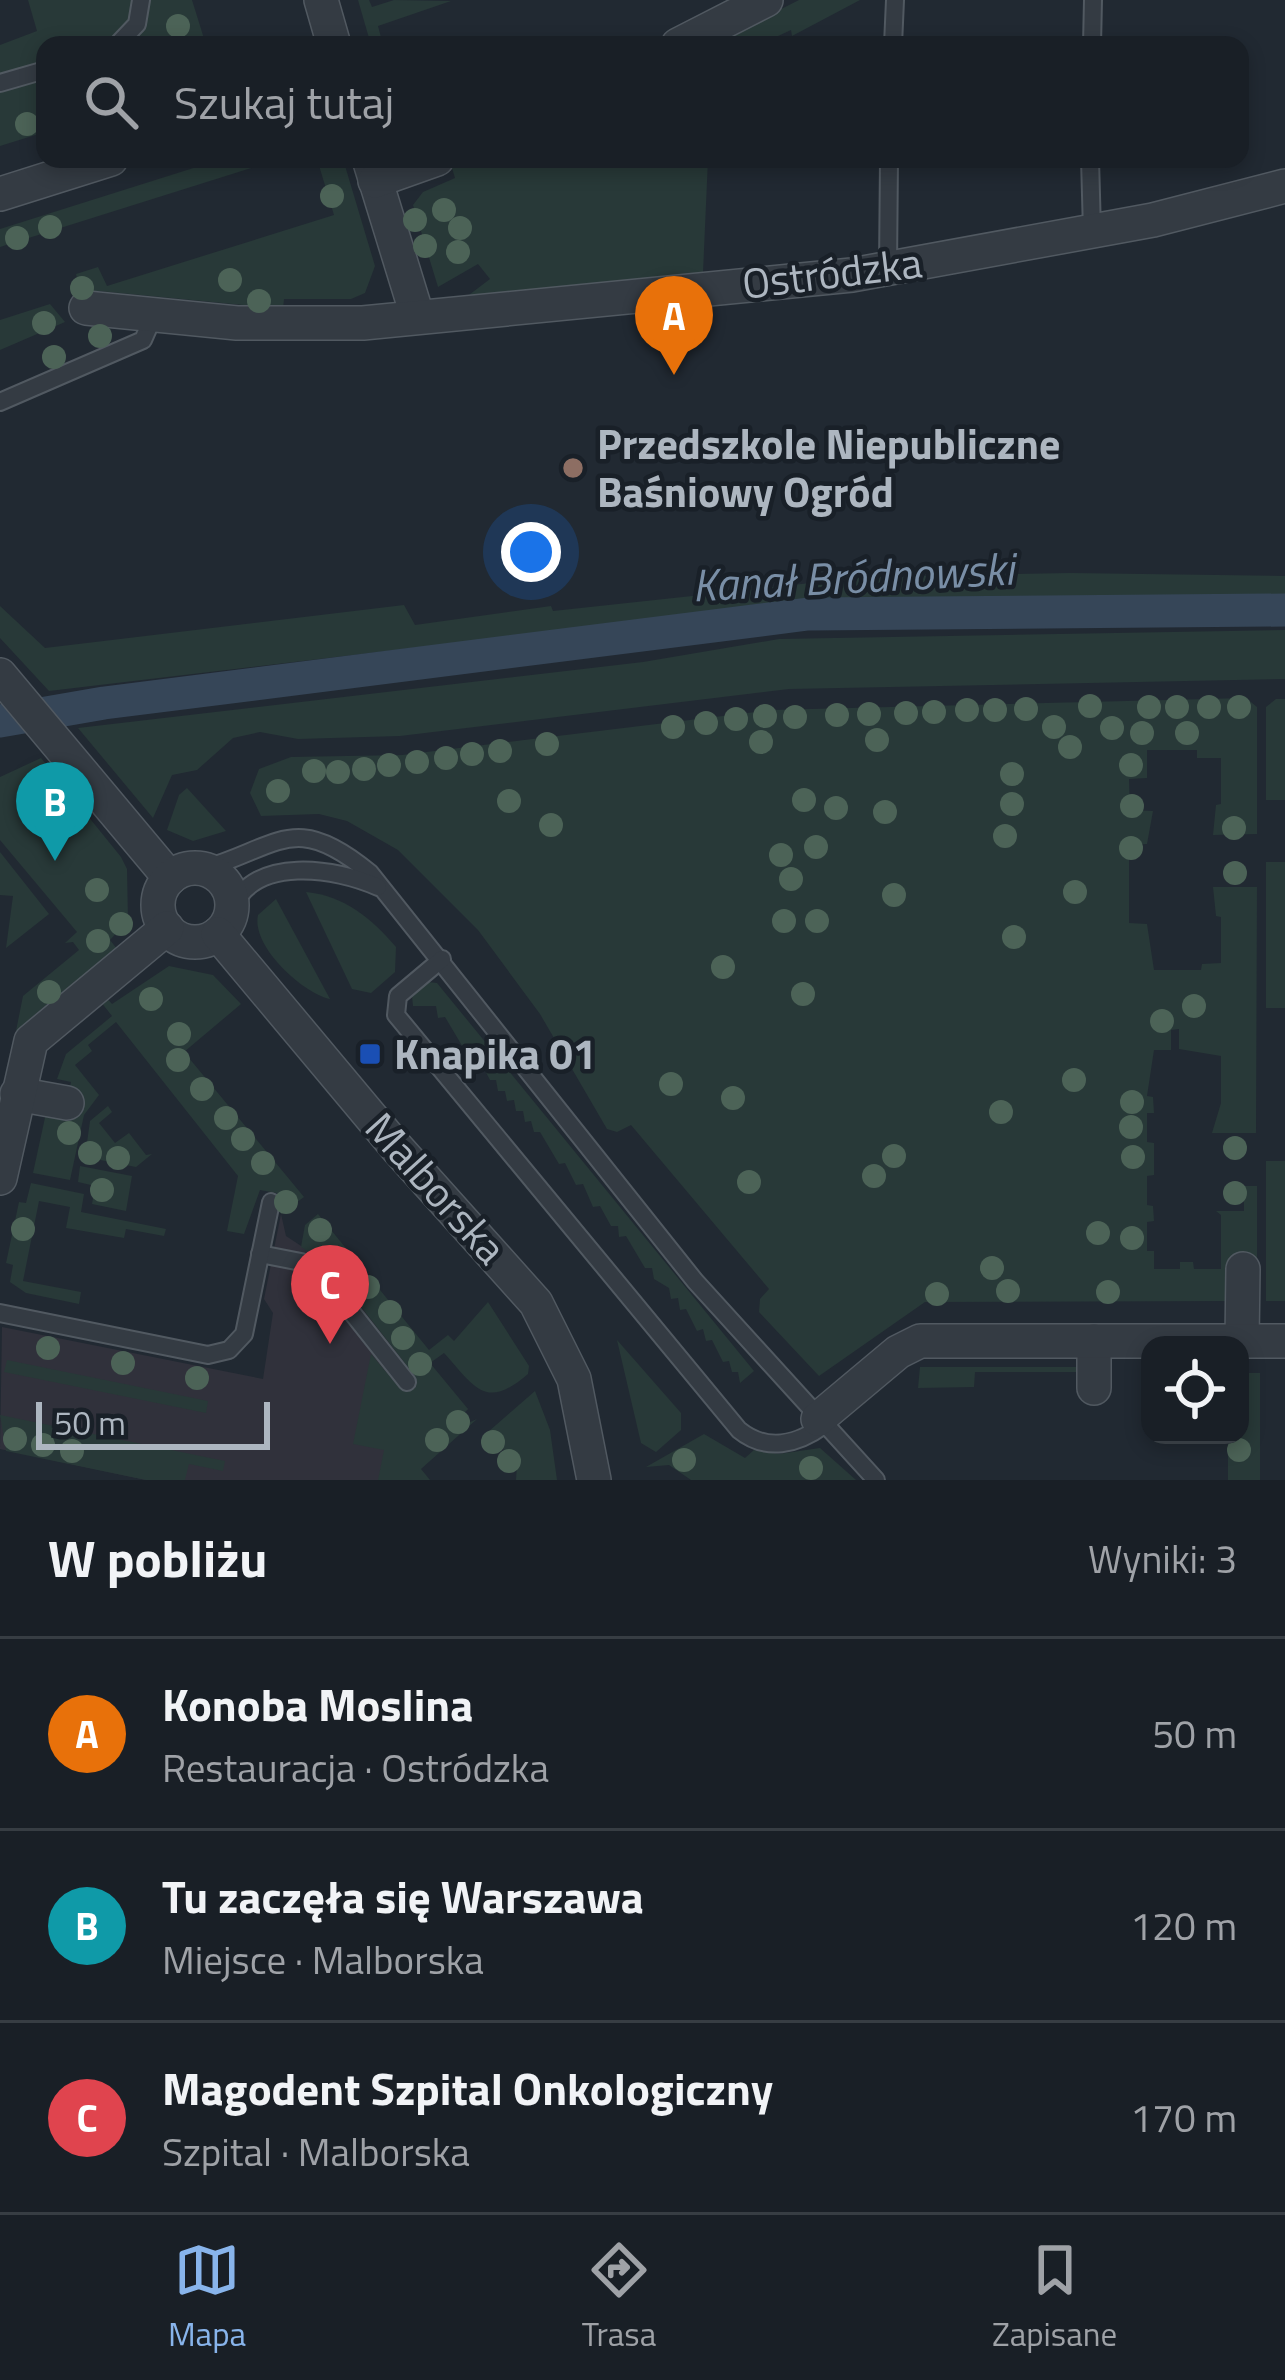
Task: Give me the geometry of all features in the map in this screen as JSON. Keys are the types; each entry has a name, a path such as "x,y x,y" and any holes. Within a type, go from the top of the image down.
{"street":[{"path":"321,0 331,36"},
{"path":"696,36 766,0"},
{"path":"0,194 82,168"},
{"path":"372,170 417,315"},
{"name":"Ostródzka","path":"86,308 256,324 363,323 888,268 1092,231 1285,186"},
{"path":"9,686 187,873 224,882 225,922 191,942 166,928 158,904 187,873"},
{"name":"Malborska","path":"225,922 536,1303 574,1379 593,1478"},
{"path":"0,1178 26,1051 38,1032 166,928"},
{"path":"17,1094 67,1103"},
{"path":"1242,1336 1243,1269"},
{"path":"1094,1340 1094,1388"},
{"path":"821,1422 914,1343 1141,1341"},
{"path":"1249,1341 1285,1341"}],"lane":[{"path":"126,36 137,24 142,0"},
{"path":"893,36 895,0"},
{"path":"1092,36 1093,0"},
{"path":"0,83 36,73"},
{"path":"888,268 889,168"},
{"path":"1090,168 1092,231"},
{"path":"0,402 146,339 154,315"},
{"path":"187,873 260,844 320,841 360,864 402,907 648,1224 876,1480"},
{"path":"225,922 248,887 281,873 304,871 367,883 402,907"},
{"path":"442,959 398,996 396,1015 739,1430 776,1444 799,1440 821,1422"},
{"path":"0,1312 218,1354 244,1334 271,1202"},
{"path":"260,1254 315,1268 406,1382"}],"shaded area":[{"path":"28,0 134,0 130,16 114,36 36,36 36,64 0,75 0,45 37,31"},
{"path":"149,0 192,0 203,36 135,36 145,24"},
{"path":"358,0 369,0 372,7 394,0 451,1 378,26 381,36 368,36"},
{"path":"799,0 860,0 792,36 791,30 778,36 728,36"},
{"path":"36,80 36,135 0,146 0,92"},
{"path":"193,168 251,168 0,247 0,229"},
{"path":"320,168 346,168 375,266 365,293 351,299 284,299 283,309 99,291 81,296 76,274 98,267 107,286 334,215"},
{"path":"452,168 708,168 703,273 461,301 490,279 478,264 438,287 413,205 423,192 455,178"},
{"path":"50,304 65,322 0,350 0,320"},
{"path":"1285,576 1285,599 794,603 49,691 0,638 0,606 45,648 404,605 415,625 551,606 553,611 867,577"},
{"path":"1285,630 1285,679 789,689 400,736 298,739 260,732 233,738 197,770 172,775 153,818 78,728 643,662 779,639"},
{"path":"1246,698 1257,707 1257,834 1213,835 1216,805 1221,804 1221,758 1197,758 1197,750 1147,750 1147,778 1129,779 1130,810 1153,811 1147,844 1129,845 1129,923 1147,924 1154,970 1201,970 1202,964 1221,963 1221,917 1216,916 1213,887 1257,887 1256,1133 1212,1133 1221,1103 1221,1056 1179,1049 1179,1029 1171,1030 1171,1050 1154,1050 1147,1096 1153,1097 1154,1113 1147,1113 1147,1142 1154,1143 1154,1175 1147,1176 1147,1205 1153,1206 1154,1221 1147,1222 1147,1251 1154,1251 1154,1269 1180,1269 1180,1262 1193,1262 1194,1269 1221,1269 1221,1215 1216,1211 1244,1211 1244,1186 1257,1186 1257,1269 1228,1301 925,1302 819,1376 759,1312 760,1299 769,1289 631,1125 617,1132 607,1129 540,1014 478,930 398,850 347,821 319,814 261,816 250,793 259,769 291,757 402,755 772,710"},
{"path":"1285,699 1285,800 1266,800 1266,707"},
{"path":"41,758 121,857 127,869 128,920 110,940 117,949 32,1017 14,1041 23,996 79,950 73,942 65,943 77,932 0,840 0,777"},
{"path":"187,788 226,831 193,841 167,830 179,795"},
{"path":"0,852 49,914 6,948 13,896 0,895"},
{"path":"1266,862 1285,862 1285,1008 1266,1008"},
{"path":"306,892 356,910 396,947 395,972 371,993 352,989"},
{"path":"276,899 330,999 294,979 263,941 258,915"},
{"path":"169,966 213,975 241,1004 184,1052 304,1197 281,1214 282,1194 260,1190 244,1234 227,1231 238,1176 116,1022 88,1045 92,1051 75,1065 99,1095 84,1115 70,1180 33,1173 46,1113 65,1116 71,1082 57,1079 66,1054 112,1016 101,1002 105,996 112,1004"},
{"path":"428,982 437,983 754,1371 740,1383 738,1372 732,1372 729,1361 723,1362 712,1340 706,1341 703,1329 697,1331 686,1309 680,1310 678,1298 671,1299 669,1288 654,1279 652,1268 645,1268 626,1236 619,1237 618,1226 611,1226 600,1206 593,1207 583,1184 576,1185 540,1132 534,1132 531,1121 525,1122 523,1111 516,1111 514,1100 507,1101 505,1091 498,1091 496,1080 490,1080 479,1059 473,1059 471,1048 464,1049 445,1017 438,1018 436,1006 413,1006 412,996"},
{"path":"108,1106 112,1112 99,1123 115,1143 129,1133 146,1155 152,1154 136,1167 85,1157 90,1121"},
{"path":"1266,1161 1285,1161 1285,1301 1266,1301"},
{"path":"80,1166 132,1176 126,1211 92,1204 95,1186 78,1182"},
{"path":"31,1183 84,1194 81,1212 166,1229 164,1236 126,1229 124,1238 66,1228 70,1207 39,1201 23,1281 81,1292 79,1304 26,1293 10,1282 13,1265 6,1263 19,1202 26,1203"},
{"path":"281,1214 286,1236 327,1263 414,1375 468,1409 405,1464 418,1480 146,1480 0,1449 2,1327 263,1379 273,1313 264,1299"},
{"path":"318,1214 429,1350 448,1335 454,1341 488,1302 529,1366 528,1374 513,1385 491,1393 473,1384 444,1353 430,1363 468,1409 461,1416 468,1423 477,1419 421,1469 430,1480 378,1480 384,1450 353,1444 371,1354 399,1387 414,1375 327,1263 301,1247 305,1225"},
{"path":"617,1340 681,1413 681,1430 656,1452 641,1443"},
{"path":"7,1360 208,1401 206,1413 4,1372"},
{"path":"920,1367 1079,1367 1079,1372 975,1372 974,1387 918,1388"},
{"path":"1249,1373 1260,1373 1260,1480 1228,1480 1228,1444 1249,1444"},
{"path":"535,1391 550,1430 557,1480 516,1480 517,1465 488,1432"},
{"path":"0,1415 225,1461 223,1471 189,1464 185,1480 146,1480 6,1451"},
{"path":"704,1434 745,1458 754,1450 779,1454 820,1448 856,1480 691,1480 669,1465 646,1467"}],"waterway":[{"name":"Kanał Bródnowski","path":"0,721 104,703 808,614 1285,610"}],"place":[{"name":"Konoba Moslina","path":"674,375"},
{"name":"Przedszkole Niepubliczne Baśniowy Ogród","path":"573,468"},
{"name":"Tu zaczęła się Warszawa","path":"55,861"},
{"name":"Knapika 01","path":"370,1054"},
{"name":"Magodent Szpital Onkologiczny","path":"330,1344"}]}
